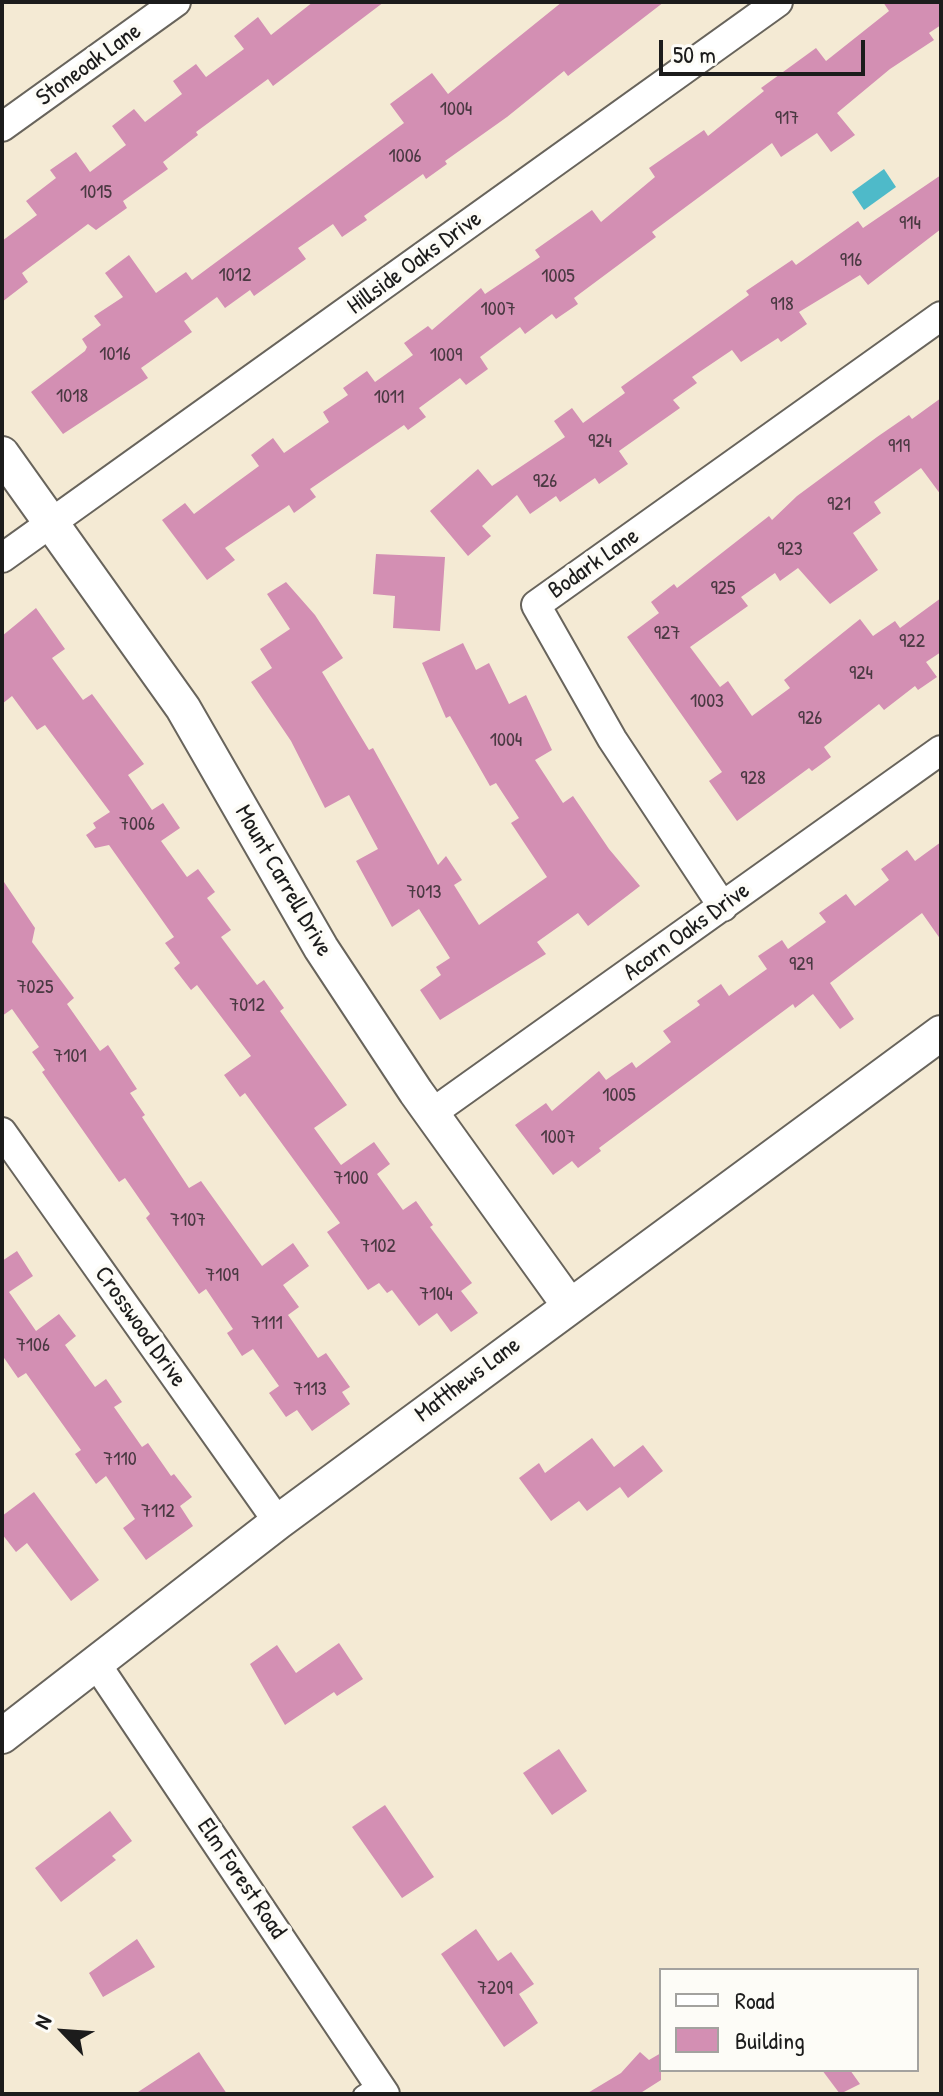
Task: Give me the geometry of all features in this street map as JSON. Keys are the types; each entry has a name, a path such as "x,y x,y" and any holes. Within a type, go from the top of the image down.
{"street":[{"name":"Stoneoak Lane","path":"2,127 176,2"},
{"name":"Hillside Oaks Drive","path":"52,523 778,2"},
{"name":"Bodark Lane","path":"723,907 620,753 536,605 941,316"},
{"name":"Mount Carrell Drive","path":"2,454 183,708 293,903 432,1113 569,1305"},
{"path":"2,558 52,523"},
{"name":"Acorn Oaks Drive","path":"432,1113 941,750"},
{"name":"Matthews Lane","path":"2,1736 278,1522 941,1033"},
{"name":"Crosswood Drive","path":"2,1132 278,1522"},
{"name":"Elm Forest Road","path":"97,1665 375,2090"}],"water":[{"path":"884,169 896,187 864,210 852,192"}],"building":[{"path":"313,2 384,2 273,86 268,79 196,132 198,135 163,162 168,169 123,201 127,208 96,230 88,224 22,273 28,282 2,302 2,241 37,215 26,201 56,178 50,170 76,152 90,172 126,145 112,126 134,109 145,122 182,94 173,81 196,64 206,77 244,49 234,36 258,17 271,35"},
{"path":"562,2 664,2 568,76 564,71 445,161 447,164 426,179 423,174 364,216 367,220 342,237 333,224 298,248 306,259 254,296 250,290 225,308 217,297 184,321 192,332 141,368 148,378 63,434 31,392 85,351 87,347 82,339 101,325 94,316 123,297 105,273 129,255 156,293 186,272 192,280 404,123 390,104 432,73 448,94"},
{"path":"883,2 941,2 941,25 929,33 934,40 890,69 837,113 855,135 831,152 817,133 781,157 772,143 652,232 656,237 574,298 578,304 556,319 552,314 525,334 520,327 480,357 488,369 466,385 460,378 419,408 426,417 408,430 404,425 310,489 316,497 294,513 289,505 225,548 235,560 207,580 162,520 185,503 194,514 259,466 251,455 273,438 284,453 329,422 323,412 348,395 343,388 367,371 375,382 413,355 404,343 428,326 432,330 481,288 485,294 540,257 535,250 592,210 601,222 655,177 649,168 704,130 708,136 764,91 761,88 816,48 826,61 889,11"},
{"path":"941,175 941,229 868,285 860,275 799,312 807,324 781,342 778,338 741,362 732,350 692,377 697,383 673,400 680,408 619,451 628,464 599,484 595,478 560,502 556,496 530,514 517,495 482,526 491,536 468,556 430,511 478,469 492,486 565,437 554,421 572,408 583,423 625,393 621,387 749,295 746,291 792,260 796,265 858,221 863,228"},
{"path":"941,398 941,495 921,468 874,502 881,513 853,533 878,570 830,604 798,568 780,581 775,573 741,597 748,606 690,647 720,687 728,681 752,716 790,688 784,680 860,619 873,636 895,621 900,628 941,598 941,652 926,662 937,677 918,690 915,686 884,710 879,704 824,747 831,757 812,771 809,768 737,821 709,781 722,772 627,637 659,613 651,602 674,584 677,588 769,516 772,520 797,496 877,437 909,415 912,419"},
{"path":"376,554 445,557 440,631 393,628 395,596 373,594"},
{"path":"286,582 315,615 343,658 322,672 369,750 373,748 438,865 446,856 462,880 454,885 479,925 547,877 511,823 519,818 496,783 490,786 450,716 446,718 422,663 463,643 476,670 489,663 509,704 526,695 552,750 535,760 563,803 573,796 609,849 640,886 588,926 578,913 537,942 546,954 440,1020 420,990 441,975 436,967 450,958 419,909 392,927 356,861 378,849 349,795 325,808 291,741 251,682 272,668 260,649 290,629 267,594"},
{"path":"36,608 65,649 52,658 83,700 92,694 144,764 128,775 152,810 163,803 180,828 161,841 187,877 198,869 215,892 207,898 231,930 221,937 257,985 264,980 284,1008 280,1011 347,1105 314,1128 341,1165 374,1142 390,1164 377,1174 403,1210 416,1201 433,1225 430,1227 472,1283 461,1291 478,1313 451,1332 437,1313 419,1326 392,1290 387,1293 379,1283 368,1290 327,1232 340,1223 245,1093 240,1097 224,1075 251,1056 197,985 191,990 174,968 180,963 165,943 174,937 109,845 95,848 86,835 96,828 93,823 110,812 45,725 37,730 12,696 2,704 2,636"},
{"path":"941,842 941,940 922,913 830,983 854,1019 840,1029 813,994 795,1008 793,1004 599,1148 601,1151 578,1168 572,1161 553,1175 515,1125 546,1103 552,1111 599,1071 606,1080 632,1062 636,1068 671,1042 663,1031 700,1005 697,1001 721,984 729,996 767,969 758,956 782,940 788,949 826,922 819,913 846,894 855,906 889,880 881,869 907,850 915,861"},
{"path":"2,879 35,928 32,942 74,998 67,1004 100,1051 108,1045 137,1089 130,1093 145,1115 142,1117 189,1188 201,1181 262,1266 293,1243 309,1266 283,1285 299,1307 288,1315 318,1358 326,1353 350,1387 342,1392 350,1404 312,1431 297,1410 286,1417 269,1393 279,1386 253,1349 242,1356 227,1333 233,1329 206,1289 199,1294 146,1218 150,1214 125,1178 119,1182 42,1072 45,1070 32,1052 39,1047 12,1009 2,1016"},
{"path":"17,1251 33,1276 9,1292 36,1331 59,1314 76,1336 65,1345 95,1387 106,1379 122,1402 114,1407 142,1447 148,1443 171,1476 174,1474 192,1497 180,1506 193,1526 146,1560 123,1528 135,1519 106,1476 96,1484 75,1454 81,1450 26,1373 18,1378 2,1355 2,1261"},
{"path":"592,1438 614,1467 643,1445 663,1471 628,1498 620,1487 587,1511 579,1501 551,1521 519,1478 539,1463 545,1473"},
{"path":"34,1492 99,1580 71,1601 27,1543 16,1552 2,1534 2,1516"},
{"path":"339,1643 363,1679 337,1696 334,1692 285,1725 250,1664 277,1645 296,1673"},
{"path":"559,1749 587,1791 552,1815 523,1773"},
{"path":"385,1805 434,1877 402,1898 352,1827"},
{"path":"110,1811 132,1841 112,1856 116,1860 61,1902 35,1868"},
{"path":"476,1929 498,1961 511,1952 534,1984 519,1994 538,2023 504,2047 441,1954"},
{"path":"137,1939 155,1967 103,1997 89,1973"},
{"path":"199,2052 227,2094 135,2094"},
{"path":"640,2052 649,2060 659,2054 661,2080 639,2094 586,2094 621,2073"},
{"path":"824,2072 851,2072 860,2084 840,2094"}]}
